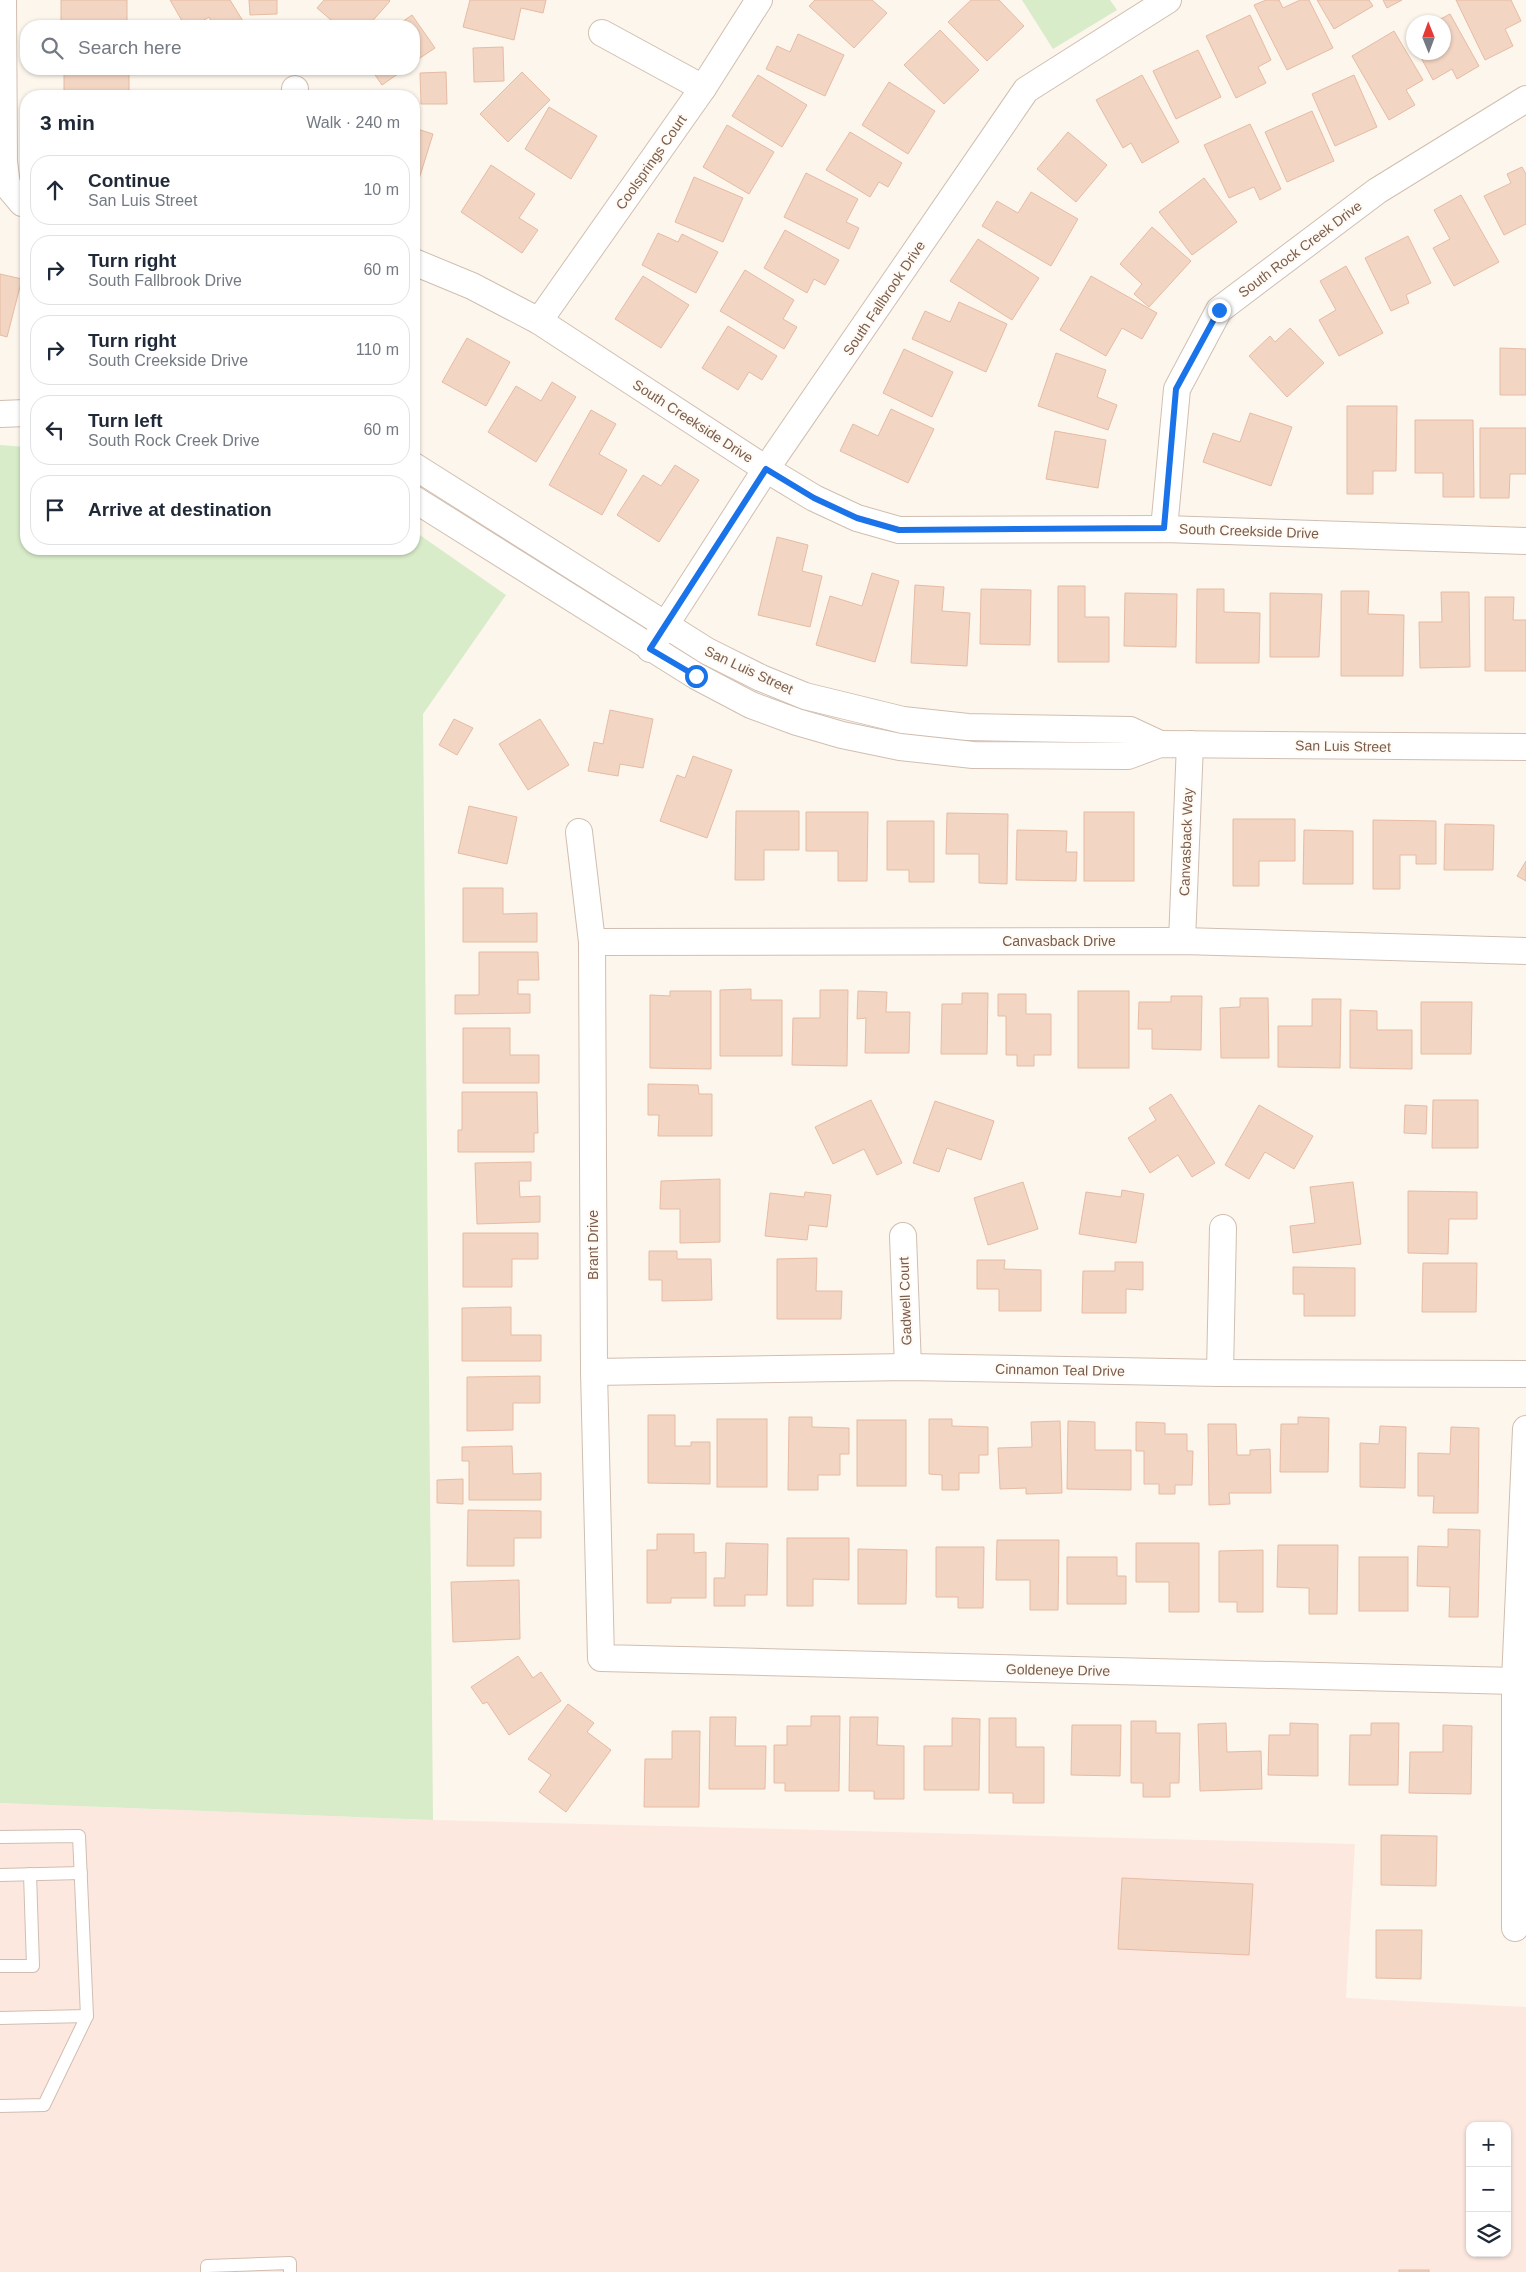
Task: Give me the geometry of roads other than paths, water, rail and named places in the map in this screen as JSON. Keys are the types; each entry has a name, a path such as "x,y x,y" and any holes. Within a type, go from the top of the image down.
{"street":[{"path":"3,0 4,161 7,184 20,200"},
{"name":"Coolsprings Court","path":"539,321 703,88 759,0"},
{"name":"South Fallbrook Drive","path":"650,649 766,469 1026,90 1168,0"},
{"path":"602,33 703,88"},
{"name":"South Rock Creek Drive","path":"1164,528 1176,389 1219,310 1377,191 1526,99"},
{"name":"South Creekside Drive","path":"420,264 472,286 539,321 766,469 814,498 857,518 899,530 1164,528 1526,541"},
{"path":"0,414 20,413"},
{"name":"San Luis Street","path":"420,469 441,481 664,626 707,651 761,678 805,696 847,708 903,720 968,727 1130,730 1160,744"},
{"name":"San Luis Street","path":"420,502 650,649 696,676 751,704 797,722 842,735 900,747 973,755 1128,756 1160,744 1526,748"},
{"name":"Canvasback Way","path":"1182,941 1190,744"},
{"name":"Brant Drive","path":"579,832 592,942 594,1372 601,1658"},
{"name":"Canvasback Drive","path":"592,942 1182,941 1526,951"},
{"path":"1220,1373 1224,1228"},
{"name":"Gadwell Court","path":"902,1236 908,1367"},
{"name":"Cinnamon Teal Drive","path":"594,1372 908,1367 1220,1373 1526,1374"},
{"path":"1515,1928 1515,1681 1526,1429"},
{"name":"Goldeneye Drive","path":"601,1658 1515,1681"}],"lane":[{"path":"0,1837 80,1836 87,2016 44,2105 0,2106"},
{"path":"0,1874 81,1873"},
{"path":"0,1966 34,1966 30,1874"},
{"path":"0,2018 87,2016"},
{"path":"207,2272 207,2266 290,2263 290,2272"}]}
